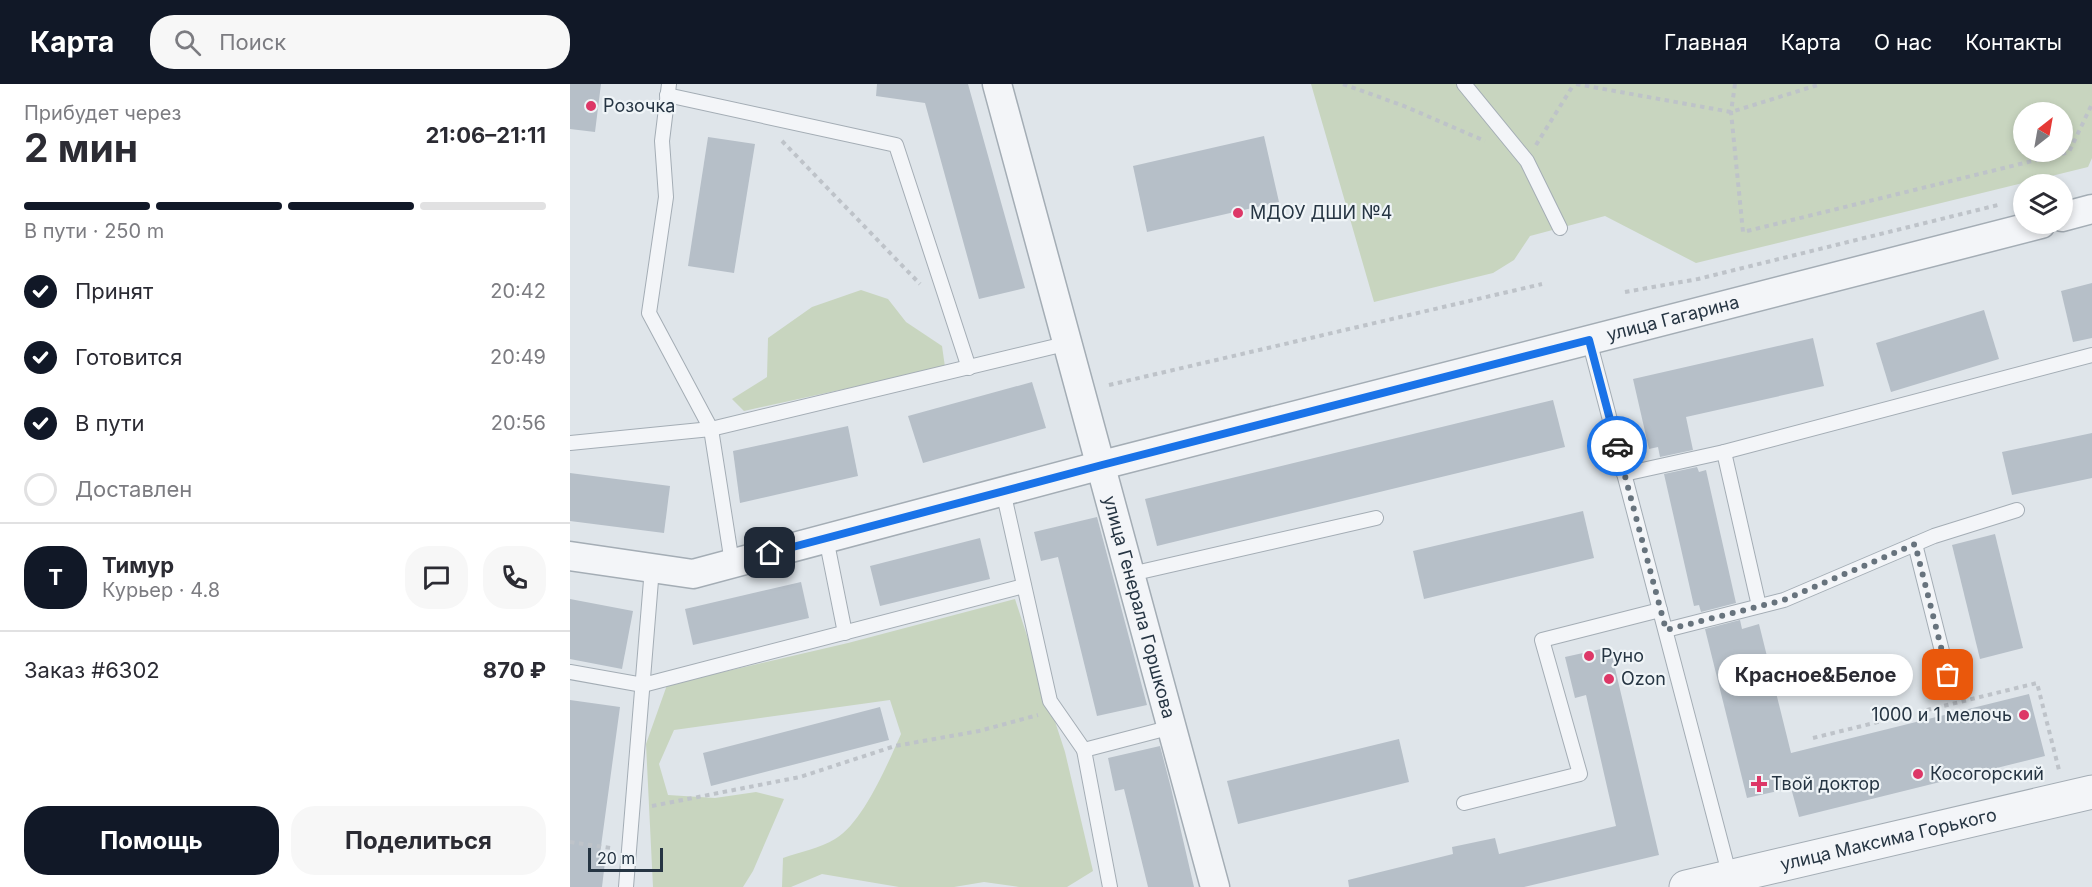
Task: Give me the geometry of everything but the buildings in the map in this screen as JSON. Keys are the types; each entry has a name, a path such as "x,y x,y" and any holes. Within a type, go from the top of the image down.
{"street":[{"name":"улица Генерала Горшкова","path":"997,84 1215,887"},
{"path":"2073,214 2092,209"},
{"name":"улица Гагарина","path":"570,556 693,574 1102,465 2013,231"},
{"name":"улица Максима Горького","path":"1686,887 2092,792"}],"lane":[{"path":"1464,84 1527,161 1560,228"},
{"path":"732,563 711,429 649,313 666,197 662,141 668,89 754,112 896,145 969,368"},
{"path":"1589,340 1730,877"},
{"path":"570,442 711,429 1069,343"},
{"path":"1624,474 1724,452 2092,355"},
{"path":"1724,452 1759,606"},
{"path":"1003,491 1050,701 1084,750 1110,887"},
{"path":"1666,630 1784,600 1915,544 2017,510"},
{"path":"1131,574 1376,518"},
{"path":"826,538 845,633"},
{"path":"1915,544 1948,675"},
{"path":"626,887 652,568"},
{"path":"570,672 643,685 1024,586"},
{"path":"1464,803 1580,774 1542,640 1660,610"},
{"path":"1084,750 1172,727"}],"path":[{"path":"1343,84 1404,106 1527,161 1575,84 1731,112 1821,84"},
{"path":"1735,84 1731,112 1743,232 2069,152 2092,104"},
{"path":"754,112 952,317"},
{"path":"1624,292 1698,279 2000,204"},
{"path":"1109,385 1542,284"},
{"path":"1813,738 2037,683 2059,772"},
{"path":"633,809 800,777 895,746 979,731 1056,711"},
{"path":"570,842 630,851"}],"green space":[{"path":"1311,84 2092,84 2092,158 2088,167 2059,174 2013,174 2013,185 1696,263 1605,216 1530,236 1514,260 1493,273 1374,302"},
{"path":"861,290 888,299 906,322 942,346 945,367 744,411 732,399 767,377 768,338 812,307"},
{"path":"1015,599 1065,752 1093,871 1067,887 1019,887 984,882 954,887 899,887 822,874 791,887 782,887 783,858 835,839 855,820 874,791 901,734 890,700 674,730 659,764 668,795 715,798 756,792 784,799 753,871 743,887 653,887 646,744 667,685 848,643"}],"way so far":[{"path":"1617,446 1666,630 1784,600 1915,544 1948,675"}],"place":[{"name":"Розочка","path":"591,106"},
{"name":"МДОУ ДШИ №4","path":"1238,213"},
{"name":"Руно","path":"1589,656"},
{"name":"Красное&Белое","path":"1948,675"},
{"name":"Ozon","path":"1609,679"},
{"name":"1000 и 1 мелочь","path":"2024,715"},
{"name":"Косогорский","path":"1918,774"},
{"name":"Твой доктор","path":"1759,784"}],"route":[{"path":"770,553 1589,340 1617,446"}]}
